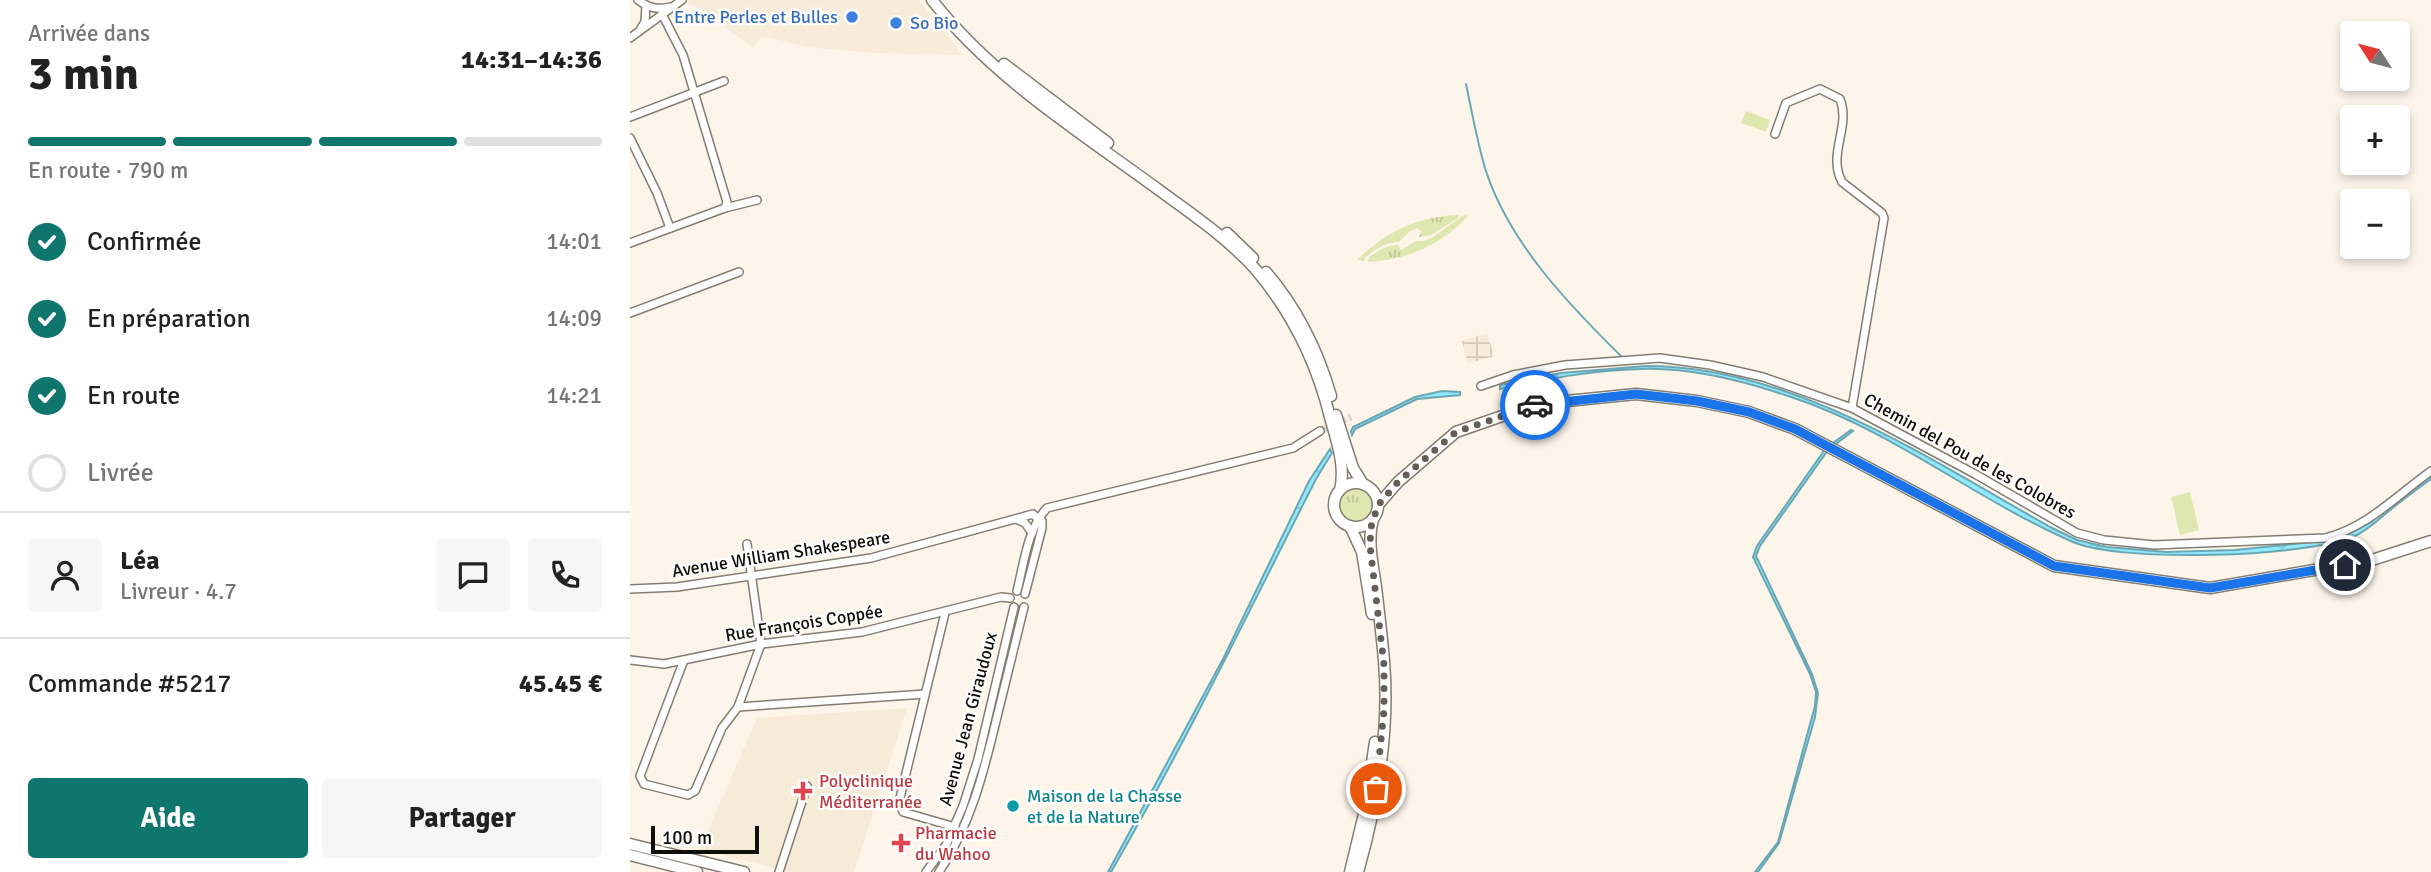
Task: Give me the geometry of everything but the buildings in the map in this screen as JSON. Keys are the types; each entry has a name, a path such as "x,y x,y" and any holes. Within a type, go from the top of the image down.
{"main road":[{"path":"932,0 959,32 1020,87 1204,223 1255,270 1275,293 1305,347 1319,381 1338,450 1342,481 1334,507 1339,519 1350,526 1362,526 1373,519"},
{"path":"941,0 963,27 1000,61 1210,219 1241,244 1261,266 1280,289 1311,341 1326,378 1353,468 1378,505"},
{"path":"1340,489 1351,483 1384,491 1456,432 1538,404 1636,394 1697,401 1749,412 1795,429 2054,566 2210,588 2372,560 2431,541"},
{"path":"1358,872 1373,813 1384,710 1384,665 1370,546 1373,519 1378,505 1398,482"},
{"path":"1350,526 1362,552 1373,616 1377,664 1373,764 1350,872"},
{"path":"630,844 744,872"},
{"path":"630,855 697,872"}],"street":[{"path":"638,0 646,6 659,9 671,7"},
{"path":"633,36 682,0"},
{"path":"633,36 645,22 646,6"},
{"path":"662,15 676,38 694,91 727,202 725,208"},
{"path":"630,117 724,81"},
{"path":"1775,134 1786,103 1821,89 1840,99 1844,109 1836,153 1839,177 1882,213 1884,218 1852,408"},
{"path":"630,138 657,193 670,228"},
{"path":"630,243 725,208 757,200"},
{"path":"630,302 632,312 739,272"},
{"name":"Chemin del Pou de les Colobres","path":"1481,386 1513,374 1565,365 1660,358 1710,365 1763,377 1852,408 2077,533 2104,540 2154,545 2325,538 2352,530 2371,518 2431,471"},
{"path":"1025,523 1054,506 1293,448 1320,431"},
{"name":"Avenue William Shakespeare","path":"630,589 677,587 871,558 1033,514 1037,518"},
{"path":"1021,592 1037,518"},
{"path":"1024,607 1014,607 1010,598 1021,592 1042,528 1042,521 1037,518"},
{"path":"1016,519 1025,523 1032,533"},
{"path":"684,660 640,776 644,784 688,795 695,790 722,728 738,707 761,644 747,544"},
{"name":"Avenue Jean Giraudoux","path":"939,872 954,851 971,811 986,762 1027,601 1021,592"},
{"name":"Rue François Coppée","path":"630,660 664,664 761,644 862,632 1001,597 1010,598"},
{"name":"Avenue Jean Giraudoux","path":"926,872 946,845 978,759 1014,607"},
{"path":"945,613 899,802 903,812 954,827"},
{"path":"738,707 925,695"},
{"path":"779,872 807,786"}],"shaded area":[{"path":"682,0 919,0 963,55 875,53 807,47 763,36 753,47 699,8"},
{"path":"1487,333 1494,356 1468,364 1462,341"},
{"name":"Polyclinique Méditerranée","path":"907,708 854,872 790,872 700,849 757,718"}],"green space":[{"path":"1746,111 1770,120 1766,132 1741,123"},
{"path":"1459,215 1431,235 1419,237 1421,231 1417,228 1399,242 1377,249 1364,261 1357,260 1379,241 1404,227 1416,222"},
{"path":"1464,215 1468,216 1435,243 1397,258 1368,262 1369,257 1386,247 1398,245 1401,250 1416,241 1433,237"},
{"path":"1356,489 1367,494 1372,505 1367,516 1356,521 1345,516 1340,505 1345,494"},
{"path":"2190,492 2199,530 2180,535 2171,497"}],"water":[{"path":"1646,366 1700,370 1754,381 1806,399 1907,446 2050,527 2077,540 2107,547 2166,552 2235,550 2323,541 2341,537 2368,524 2431,475 2431,479 2364,531 2331,543 2257,553 2131,553 2097,549 2073,542 2002,506 1864,428 1791,397 1736,381 1679,370 1641,369 1605,371 1500,389 1500,385 1561,373"},
{"path":"1442,391 1460,392 1460,395 1417,399 1355,429 1352,435 1353,427 1415,397"},
{"path":"1853,431 1828,450 1760,546 1756,556 1812,674 1818,693 1815,717 1779,843 1758,872 1755,872 1778,842 1815,706 1816,692 1810,674 1753,557 1757,546 1826,448"},
{"path":"1330,449 1332,453 1316,479 1191,726 1111,872 1108,872 1223,659 1309,481"}],"waterway":[{"path":"1466,84 1485,168 1509,222 1562,295 1623,358"}],"tunnel":[{"path":"1320,431 1351,417"}],"way so far":[{"path":"1376,789 1384,710 1384,665 1370,546 1371,527 1378,505 1398,482 1456,432 1535,405"}],"place":[{"name":"Entre Perles et Bulles","path":"852,17"},
{"name":"So Bio","path":"896,23"},
{"name":"Polyclinique Méditerranée","path":"803,791"},
{"name":"Maison de la Chasse et de la Nature","path":"1013,806"},
{"name":"Pharmacie du Wahoo","path":"901,843"}],"route":[{"path":"1535,405 1636,394 1697,401 1749,412 1795,429 2054,566 2210,588 2345,565"}]}
